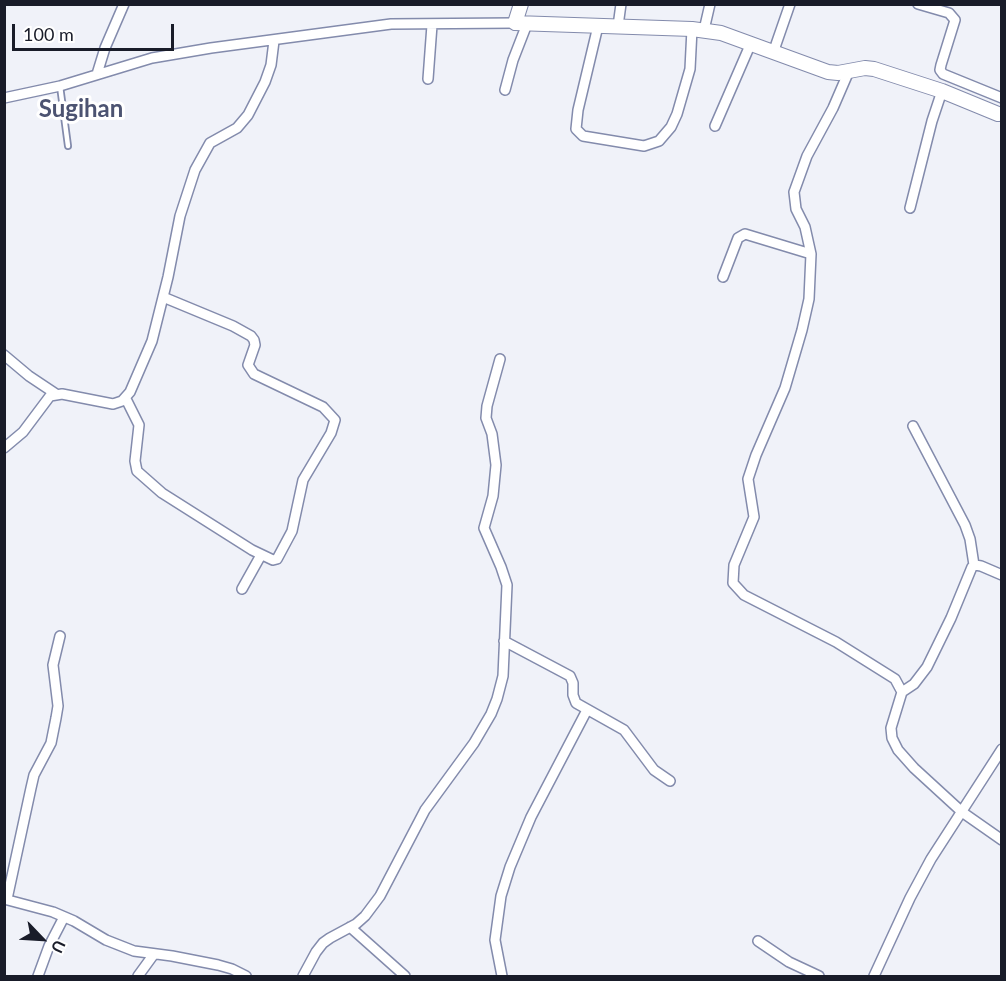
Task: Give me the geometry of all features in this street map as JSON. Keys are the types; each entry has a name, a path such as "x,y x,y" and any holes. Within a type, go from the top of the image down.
{"street":[{"path":"97,74 105,48 124,4"},
{"path":"505,90 521,24 521,4"},
{"path":"618,26 621,4"},
{"path":"598,26 578,110 576,129 583,136 644,146 653,144 665,135 677,114 698,30 710,4"},
{"path":"773,52 790,4"},
{"path":"918,4 950,14 955,20 941,64 941,72 1002,98"},
{"path":"4,98 60,86 152,58 211,48 391,24 521,24 618,26 721,33 828,72 874,69 1001,112"},
{"path":"428,79 432,25"},
{"path":"4,356 56,394 113,404 126,399 140,374 148,352 163,297 180,216 195,170 210,143 237,128 248,115 268,74 274,41"},
{"path":"715,126 751,44"},
{"path":"849,71 833,108 807,156 794,192 796,209 805,226 811,254 808,299 802,330 785,388 748,479 754,517 734,564 733,583 744,595 836,642 888,674 899,684 902,692 891,728 892,738 898,750 962,812 1002,840"},
{"path":"910,208 942,91"},
{"path":"723,277 738,238 745,234 811,254"},
{"path":"126,399 139,425 135,461 137,471 162,493 261,555 273,560 277,559 292,531 303,480 331,434 334,420 324,407 249,370 248,365 255,345 251,336 163,297"},
{"path":"303,976 316,952 324,943 365,916 380,896 440,787 474,743 491,714 503,676 507,585 484,528 494,488 496,465 492,434 486,418 487,406 500,359"},
{"path":"4,448 23,432 47,400 56,394"},
{"path":"902,692 914,684 927,667 951,618 967,573 974,565 970,539 964,525 914,426"},
{"path":"243,589 261,555"},
{"path":"974,565 1002,574"},
{"path":"60,636 53,665 58,706 57,718 51,743 34,775 6,899 64,917 123,948 218,965 246,976"},
{"path":"504,641 570,676 573,683 574,700 579,706 624,730 654,770 670,781"},
{"path":"502,976 495,940 501,896 510,867 531,817 587,710"},
{"path":"874,976 910,898 931,860 1002,749"},
{"path":"38,976 49,946 64,917"},
{"path":"350,927 405,976"},
{"path":"758,941 789,962 819,976"},
{"path":"138,976 154,954"}],"lane":[{"path":"60,86 68,146"}],"district":[{"name":"Sugihan","path":"81,109"}]}
